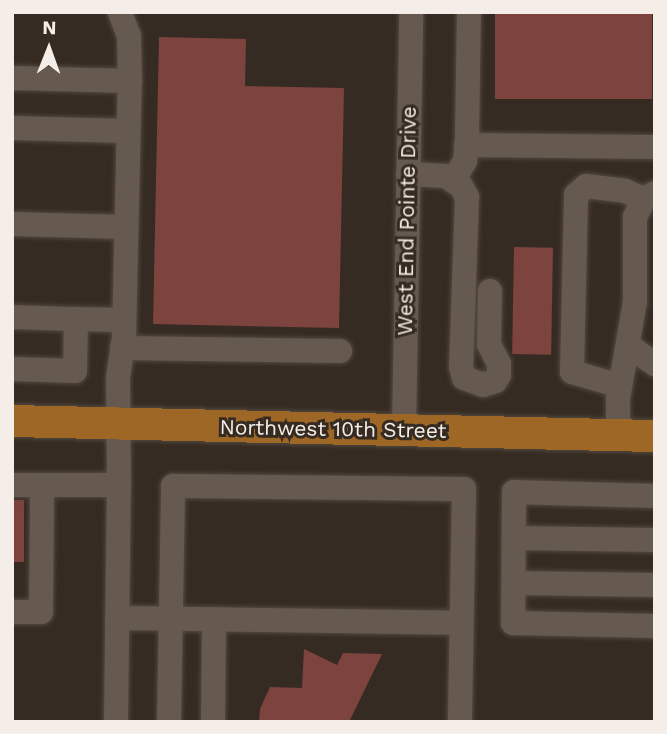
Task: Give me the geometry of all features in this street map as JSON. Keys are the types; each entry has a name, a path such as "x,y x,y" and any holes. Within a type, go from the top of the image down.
{"main road":[{"name":"Northwest 10th Street","path":"12,421 655,436"}],"street":[{"path":"116,722 118,378 124,320 130,81 129,36 120,12"},
{"name":"West End Pointe Drive","path":"404,430 411,12"},
{"path":"453,181 465,161 469,12"},
{"path":"12,78 130,81"},
{"path":"12,128 128,131"},
{"path":"466,145 655,147"},
{"path":"408,174 446,176 467,197 461,367 464,378 483,385 495,381 499,375 499,364 489,344 489,291"},
{"path":"618,435 620,386 635,302 635,217 650,196 586,186 576,195 572,372 620,386"},
{"path":"12,224 126,227"},
{"path":"12,317 124,320"},
{"path":"12,369 75,371 76,319"},
{"path":"629,346 655,364"},
{"path":"122,348 340,351"},
{"path":"12,485 119,485"},
{"path":"12,612 41,612 42,485"},
{"path":"169,722 173,486 464,489 460,722"},
{"path":"655,496 514,492 513,623 655,626"},
{"path":"514,538 655,540"},
{"path":"514,583 655,585"},
{"path":"117,618 461,623"},
{"path":"213,722 214,619"}],"building":[{"path":"495,12 652,12 652,99 495,99"},
{"path":"159,37 246,39 245,86 344,88 339,328 153,324"},
{"path":"514,247 553,248 551,355 512,354"},
{"path":"12,500 24,500 24,562 12,562"},
{"path":"304,649 337,665 343,653 382,654 349,722 259,722 260,709 270,687 302,688"}]}
